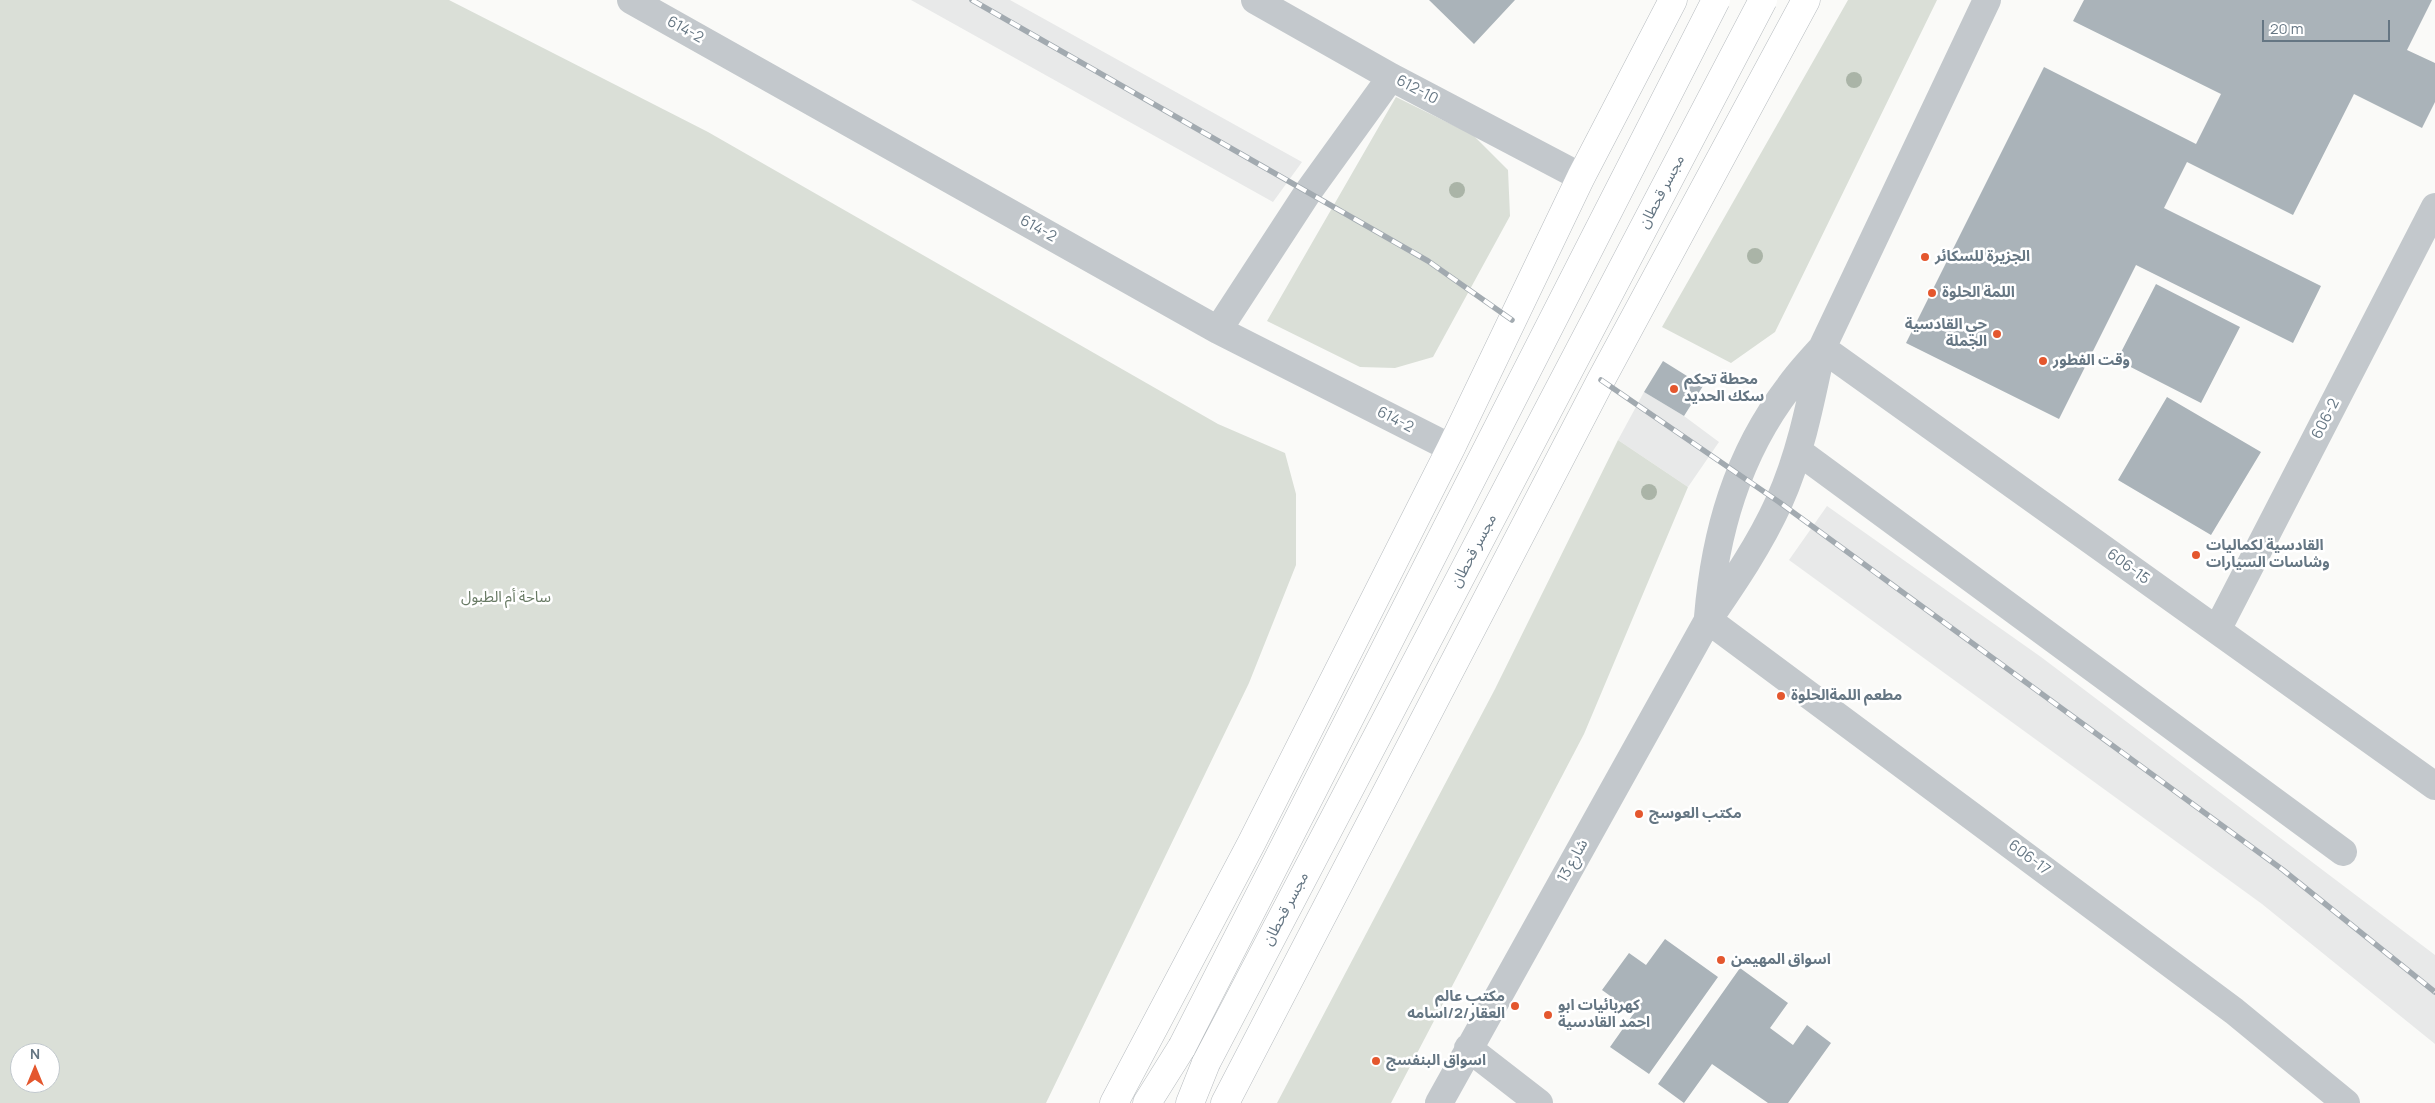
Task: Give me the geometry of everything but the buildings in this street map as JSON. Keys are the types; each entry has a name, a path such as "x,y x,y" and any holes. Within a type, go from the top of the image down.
{"main road":[{"path":"1114,1103 1256,835 1451,448 1581,176 1673,0"},
{"name":"مجسر قحطان","path":"1147,1103 1182,1047 1716,0"},
{"name":"مجسر قحطان","path":"1190,1103 1206,1063 1763,0"},
{"path":"1226,1103 1596,388 1806,0"}],"street":[{"name":"614-2","path":"631,0 1218,330 1451,448"},
{"name":"612-10","path":"1255,0 1391,77 1581,176"},
{"path":"1708,620 1714,560 1722,522 1738,475 1761,429 1788,387 1822,348 1988,0"},
{"path":"1218,330 1308,192 1391,77"},
{"name":"606-2","path":"2217,630 2435,207"},
{"name":"شارع 13","path":"1439,1103 1708,620 1758,543 1779,502 1798,451 1812,400 1822,348"},
{"name":"606-15","path":"1822,348 2435,786"},
{"path":"1798,451 2343,852"},
{"name":"606-17","path":"1708,620 2234,1011 2346,1103"},
{"path":"1468,1048 1539,1103"}],"shaded area":[{"path":"911,0 1010,0 1302,162 1273,202"},
{"path":"1644,392 1684,416 1719,442 1688,487 1618,440"},
{"path":"1827,506 2041,657 2435,955 2435,1044 2262,904 1789,560"}],"green space":[{"name":"ساحة أم الطبول","path":"0,0 449,0 708,132 1218,424 1285,453 1296,494 1296,565 1249,683 1046,1103 0,1103"},
{"path":"1848,0 1937,0 1775,332 1731,363 1662,327"},
{"path":"1396,97 1473,135 1508,170 1510,216 1433,357 1395,368 1360,367 1267,321"},
{"path":"1618,440 1688,487 1584,734 1391,1103 1277,1103 1495,689"}],"railway":[{"path":"972,0 1428,261 1512,320"},
{"path":"1601,380 1779,502 2283,870 2435,992"}],"place":[{"name":"الجزيرة للسكائر","path":"1925,257"},
{"name":"اللمة الحلوة","path":"1932,293"},
{"name":"حي القادسية الجملة","path":"1997,334"},
{"name":"وقت الفطور","path":"2043,361"},
{"name":"محطة تحكم سكك الحديد","path":"1674,389"},
{"name":"القادسية لكماليات وشاسات السيارات","path":"2196,555"},
{"name":"مطعم اللمةالحلوة","path":"1781,696"},
{"name":"مكتب العوسج","path":"1639,814"},
{"name":"اسواق المهيمن","path":"1721,960"},
{"name":"مكتب عالم العقار/2/اسامه","path":"1515,1006"},
{"name":"كهربائيات ابو احمد القادسية","path":"1548,1015"},
{"name":"اسواق البنفسج","path":"1376,1061"}]}
